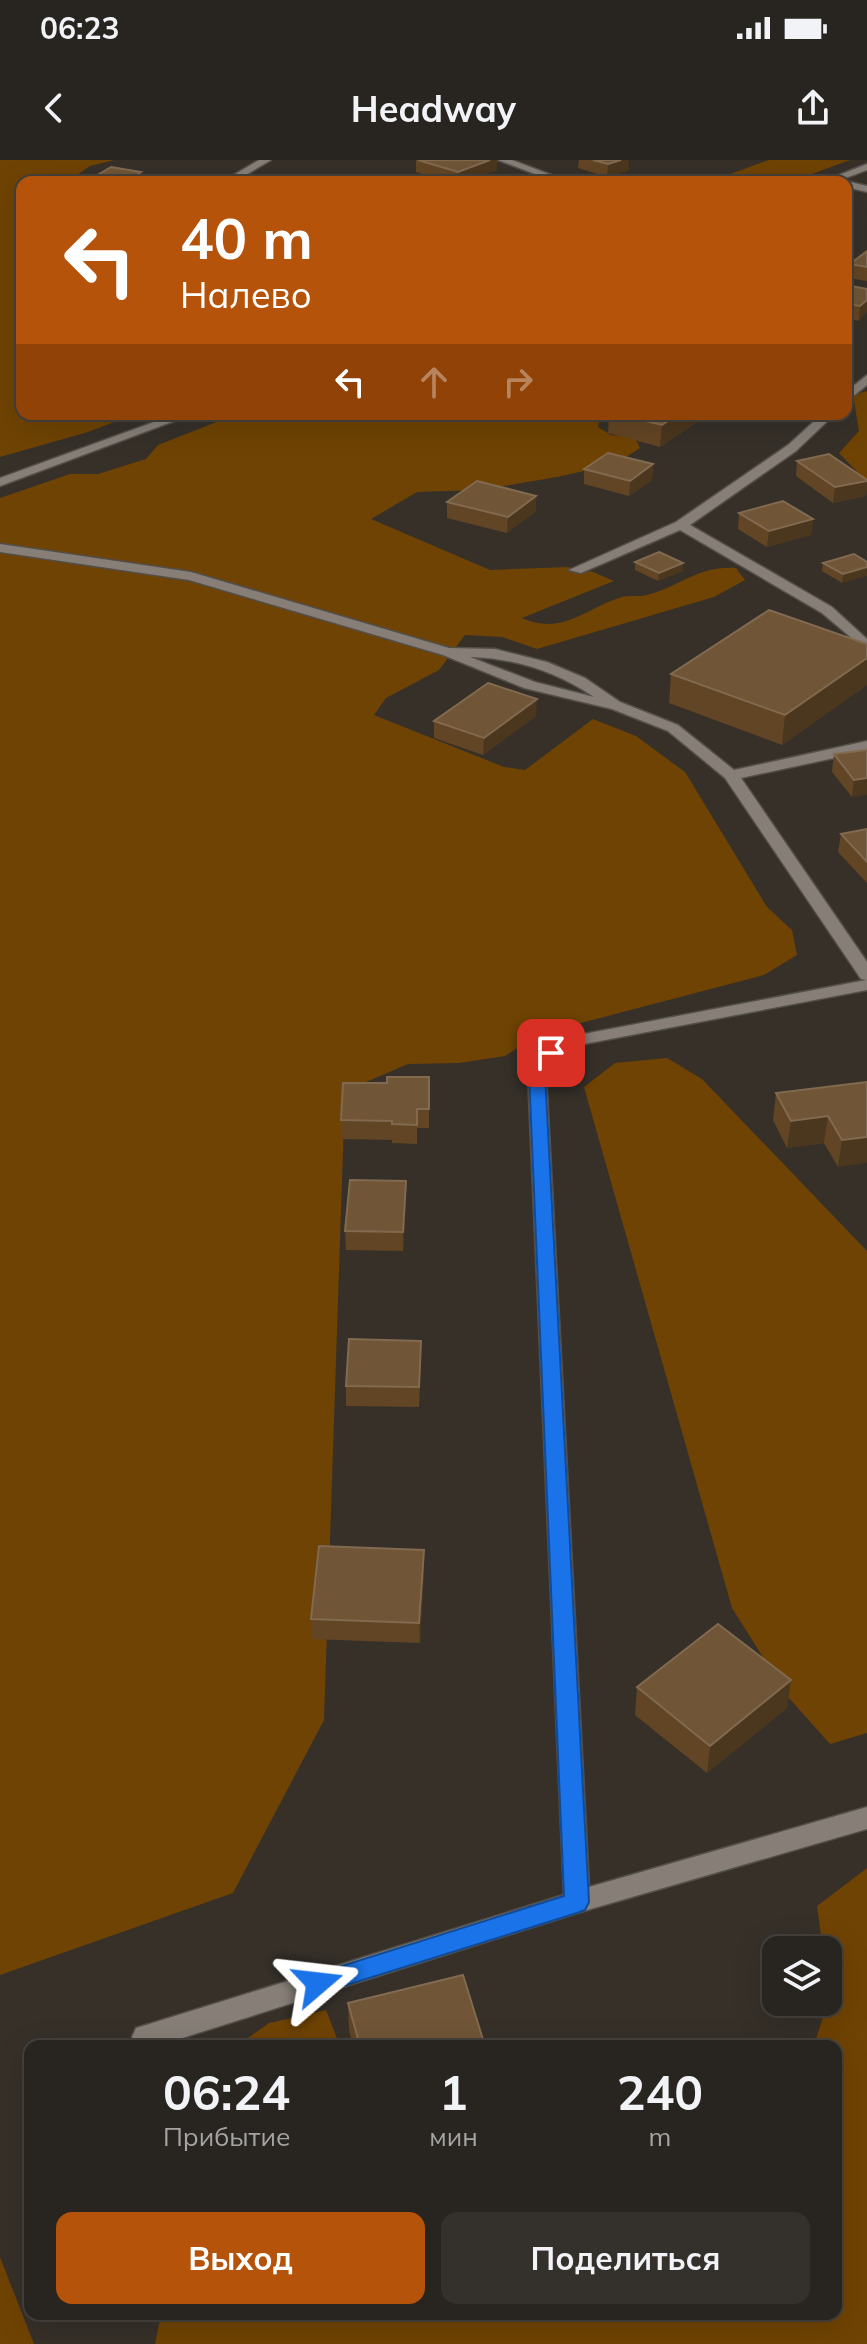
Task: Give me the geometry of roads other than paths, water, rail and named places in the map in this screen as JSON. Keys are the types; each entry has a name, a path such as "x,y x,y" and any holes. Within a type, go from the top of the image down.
{"street":[{"path":"238,176 266,160"},
{"path":"503,160 548,176"},
{"path":"844,176 867,167"},
{"path":"852,393 867,379"},
{"path":"0,482 170,420"},
{"path":"576,570 681,525 792,448 822,420"},
{"path":"681,525 827,610 867,647"},
{"path":"0,548 191,576 448,652 495,653 542,665 580,681 615,705 673,728 731,775 864,965"},
{"path":"731,775 867,746"},
{"path":"577,1902 537,1074 551,1053 574,1041 867,985"},
{"path":"146,2037 577,1902 867,1818"}]}
